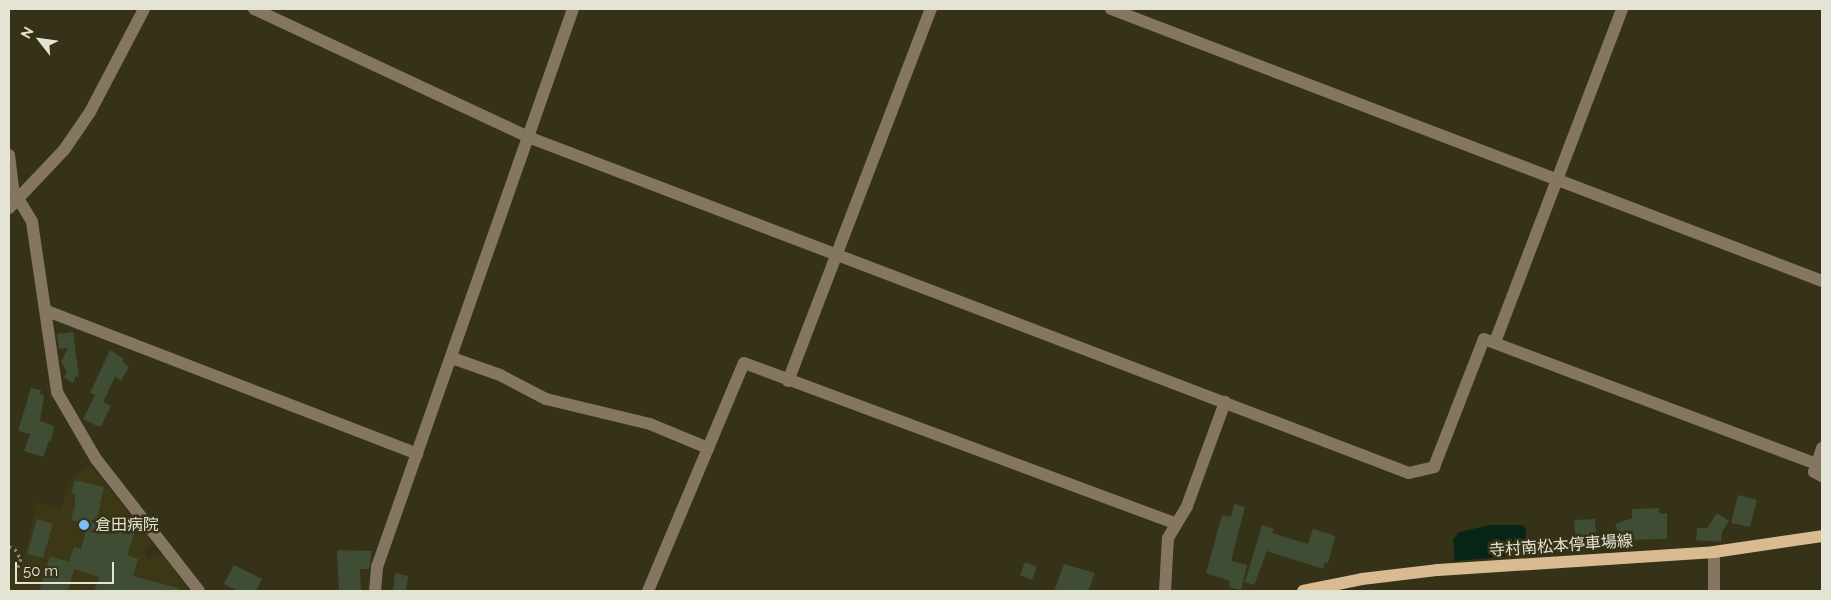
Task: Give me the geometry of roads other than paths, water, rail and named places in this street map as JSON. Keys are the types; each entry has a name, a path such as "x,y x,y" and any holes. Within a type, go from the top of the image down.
{"main road":[{"name":"寺村南松本停車場線","path":"1303,591 1362,579 1438,570 1714,552 1822,536"}],"street":[{"path":"9,208 64,150 90,112 144,9"},
{"path":"254,9 528,137 1409,473 1434,467 1484,339 1816,464"},
{"path":"375,591 378,567 573,9"},
{"path":"788,381 931,9"},
{"path":"1111,9 1822,280"},
{"path":"1495,342 1622,9"},
{"path":"9,155 13,190 32,222 47,311 57,392 68,414 96,459 199,591"},
{"path":"47,311 417,454"},
{"path":"452,358 500,375 546,399 650,424 708,448"},
{"path":"648,591 744,364 1176,524"},
{"path":"1165,591 1168,538 1187,506 1224,402"},
{"path":"1822,448 1814,472 1822,476"},
{"path":"1714,552 1714,591"}],"place":[{"name":"倉田病院","path":"84,525"}]}
